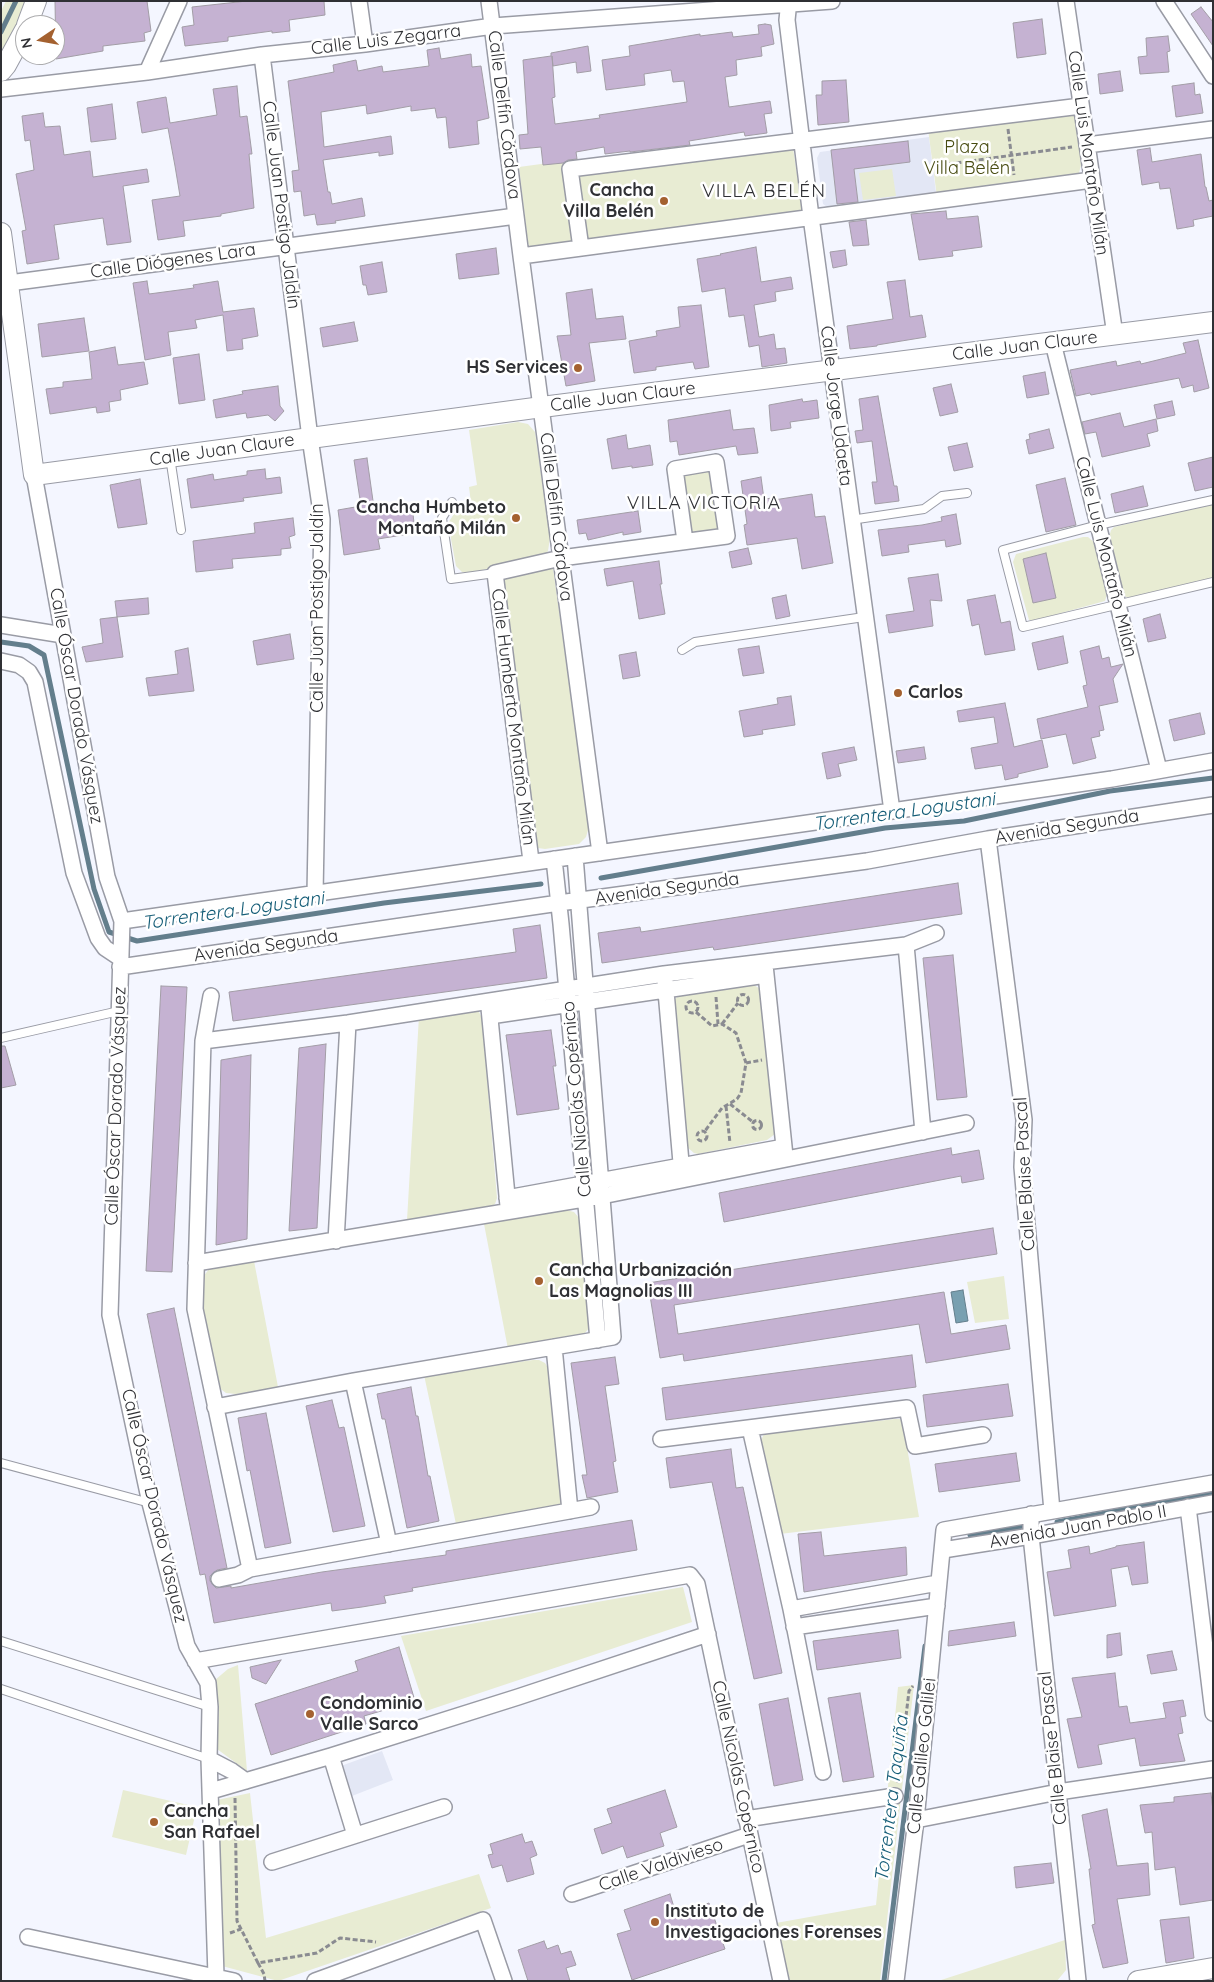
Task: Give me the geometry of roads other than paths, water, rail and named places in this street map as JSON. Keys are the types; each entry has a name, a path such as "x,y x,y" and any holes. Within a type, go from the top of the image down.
{"street":[{"path":"31,15 36,1"},
{"path":"147,72 179,1"},
{"path":"359,1 364,44"},
{"name":"Calle Delfín Córdova","path":"489,1 600,853"},
{"name":"Calle Luis Zegarra","path":"1,89 147,72 262,55 364,44 627,8 832,1"},
{"name":"Calle Luis Montaño Milán","path":"1066,1 1081,106 1082,146 1092,180 1115,335"},
{"path":"1164,1 1213,76"},
{"name":"Calle Jorge Udaeta","path":"789,2 787,20 811,217 864,617 892,811"},
{"path":"1,71 15,48"},
{"name":"Calle Juan Postigo Jaldín","path":"262,55 322,520 315,894"},
{"path":"582,248 570,169 1081,106"},
{"path":"1082,146 1213,129"},
{"path":"521,256 1092,180"},
{"name":"Calle Diógenes Lara","path":"9,283 516,216"},
{"name":"Calle Óscar Dorado Vásquez","path":"1,233 34,474 121,945 110,1316 150,1503 187,1646 208,1683 216,1976"},
{"name":"Calle Juan Claure","path":"34,474 1213,322"},
{"name":"Calle Luis Montaño Milán","path":"1053,343 1159,770"},
{"path":"495,573 562,558 727,536 716,462 675,469 686,541"},
{"name":"Calle Humberto Montaño Milán","path":"495,573 531,861"},
{"path":"1,625 63,635"},
{"path":"1,662 19,665 29,672 36,682 74,873 98,938 105,948 315,894 531,861 600,853 892,811 1213,761"},
{"name":"Avenida Segunda","path":"121,945 579,901 867,862 988,839 1213,805"},
{"name":"Calle Blaise Pascal","path":"988,839 1024,1120 1023,1177 1052,1511"},
{"name":"Calle Nicolás Copérnico","path":"574,856 602,1196 606,1338"},
{"name":"Calle Nicolás Copérnico","path":"554,859 584,1184 606,1338"},
{"path":"203,1041 348,1023 585,986 665,982 766,968 906,944 936,933"},
{"path":"906,944 923,1132"},
{"path":"766,968 785,1154"},
{"path":"490,1016 586,1001 665,982"},
{"path":"665,982 682,1173"},
{"path":"211,996 203,1041 195,1309 250,1569"},
{"path":"488,1001 508,1205"},
{"path":"336,1241 348,1023"},
{"path":"196,1263 336,1241 508,1205 600,1181 682,1173 966,1123"},
{"path":"508,1205 586,1199 682,1173"},
{"path":"215,1407 353,1381 606,1338"},
{"path":"554,1347 570,1511"},
{"path":"353,1381 389,1544"},
{"path":"661,1439 907,1408 915,1446 983,1435"},
{"path":"750,1428 791,1609 823,1772"},
{"name":"Avenida Juan Pablo II","path":"944,1530 1213,1483"},
{"name":"Avenida Juan Pablo II","path":"943,1550 1213,1503"},
{"path":"219,1579 238,1575 250,1569 591,1507"},
{"path":"1188,1507 1213,1713"},
{"name":"Calle Blaise Pascal","path":"1031,1514 1031,1536 1078,1981"},
{"name":"Calle Galileo Galilei","path":"896,1981 916,1820 944,1530"},
{"name":"Calle Nicolás Copérnico","path":"195,1661 690,1575 697,1584 781,1981"},
{"path":"791,1609 938,1583"},
{"path":"794,1626 937,1606"},
{"path":"211,1792 518,1697 708,1634"},
{"path":"331,1756 355,1835"},
{"path":"209,1759 232,1771 240,1783"},
{"path":"916,1820 1058,1792 1213,1769"},
{"path":"746,1819 895,1796"},
{"path":"272,1862 444,1807"},
{"name":"Calle Valdivieso","path":"572,1894 749,1835"},
{"path":"314,1981 483,1920 504,1981"},
{"path":"28,1937 234,1981"},
{"path":"1138,1981 1213,1968"}],"lane":[{"path":"170,457 181,530"},
{"path":"851,520 924,509 942,496 967,493"},
{"path":"1213,500 1098,525 1003,550 1023,627 1213,582"},
{"path":"452,502 442,518 451,579 495,573"},
{"path":"682,650 695,642 864,617"},
{"path":"1,1038 119,1011"},
{"path":"1,1463 150,1503"},
{"path":"1,1641 210,1707"},
{"path":"1,1689 209,1759"}],"water":[{"path":"963,1290 968,1321 956,1323 951,1292"}],"waterway":[{"path":"1,32 16,1"},
{"name":"Torrentera Logustani","path":"1,642 29,646 44,655 94,889 109,932 137,941 384,903 541,884"},
{"name":"Torrentera Logustani","path":"601,878 885,828 964,821 1110,791 1213,778"},
{"name":"Torrentera Taquiña","path":"1057,1522 1213,1493"},
{"name":"Torrentera Taquiña","path":"970,1535 1025,1526"},
{"name":"Torrentera Taquiña","path":"884,1981 925,1646"}],"place":[{"name":"Cancha Villa Belén","path":"664,201"},
{"name":"HS Services","path":"578,368"},
{"name":"Cancha Humbeto Montaño Milán","path":"516,518"},
{"name":"Carlos","path":"898,693"},
{"name":"Cancha Urbanización Las Magnolias III","path":"539,1281"},
{"name":"Condominio Valle Sarco","path":"310,1714"},
{"name":"Cancha San Rafael","path":"154,1822"},
{"name":"Instituto de Investigaciones Forenses","path":"655,1922"}],"district":[{"name":"VILLA BELÉN","path":"764,191"},
{"name":"VILLA VICTORIA","path":"704,503"}],"park label":[{"name":"Plaza Villa Belén","path":"967,158"}]}
